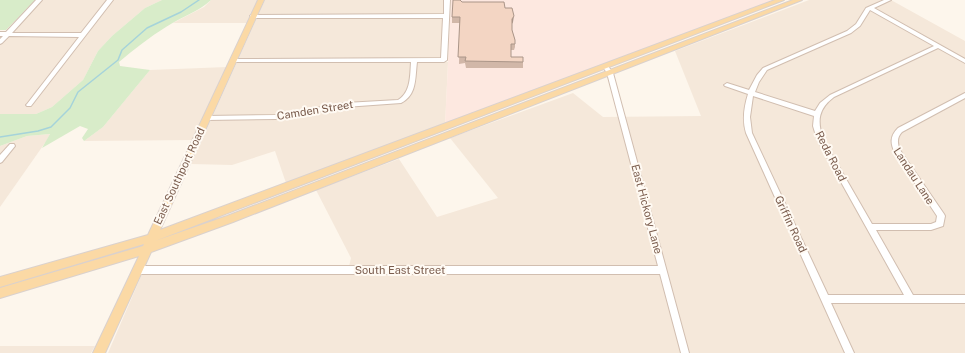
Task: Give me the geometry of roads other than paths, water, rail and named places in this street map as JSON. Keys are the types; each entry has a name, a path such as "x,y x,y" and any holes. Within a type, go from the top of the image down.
{"main road":[{"name":"East Southport Road","path":"99,353 261,0"},
{"path":"0,293 146,249 608,70 781,0"},
{"path":"0,282 151,238 798,0"}],"street":[{"path":"0,42 39,0"},
{"path":"29,105 110,0"},
{"path":"233,61 444,60 447,0"},
{"path":"870,8 888,0"},
{"path":"870,8 965,61"},
{"name":"Griffin Road","path":"850,353 748,131 746,112 759,76 768,67 852,30 858,25 870,8"},
{"path":"253,16 446,16"},
{"path":"0,34 84,34"},
{"path":"727,85 816,114 822,104 832,96 938,46"},
{"name":"Camden Street","path":"206,118 276,117 346,105 399,102 405,100 410,93 414,60"},
{"name":"East Hickory Lane","path":"608,70 685,353"},
{"name":"Landau Lane","path":"870,227 934,227 940,224 941,216 897,151 894,144 894,138 900,130 965,95"},
{"path":"958,99 965,103"},
{"name":"Reda Road","path":"816,114 816,126 820,139 911,298"},
{"path":"0,160 12,146"},
{"name":"South East Street","path":"137,270 663,270"},
{"path":"825,298 965,298"}],"waterway":[{"path":"0,137 38,131 51,127 70,108 78,92 118,60 122,50 147,28 181,12 199,0"}]}
